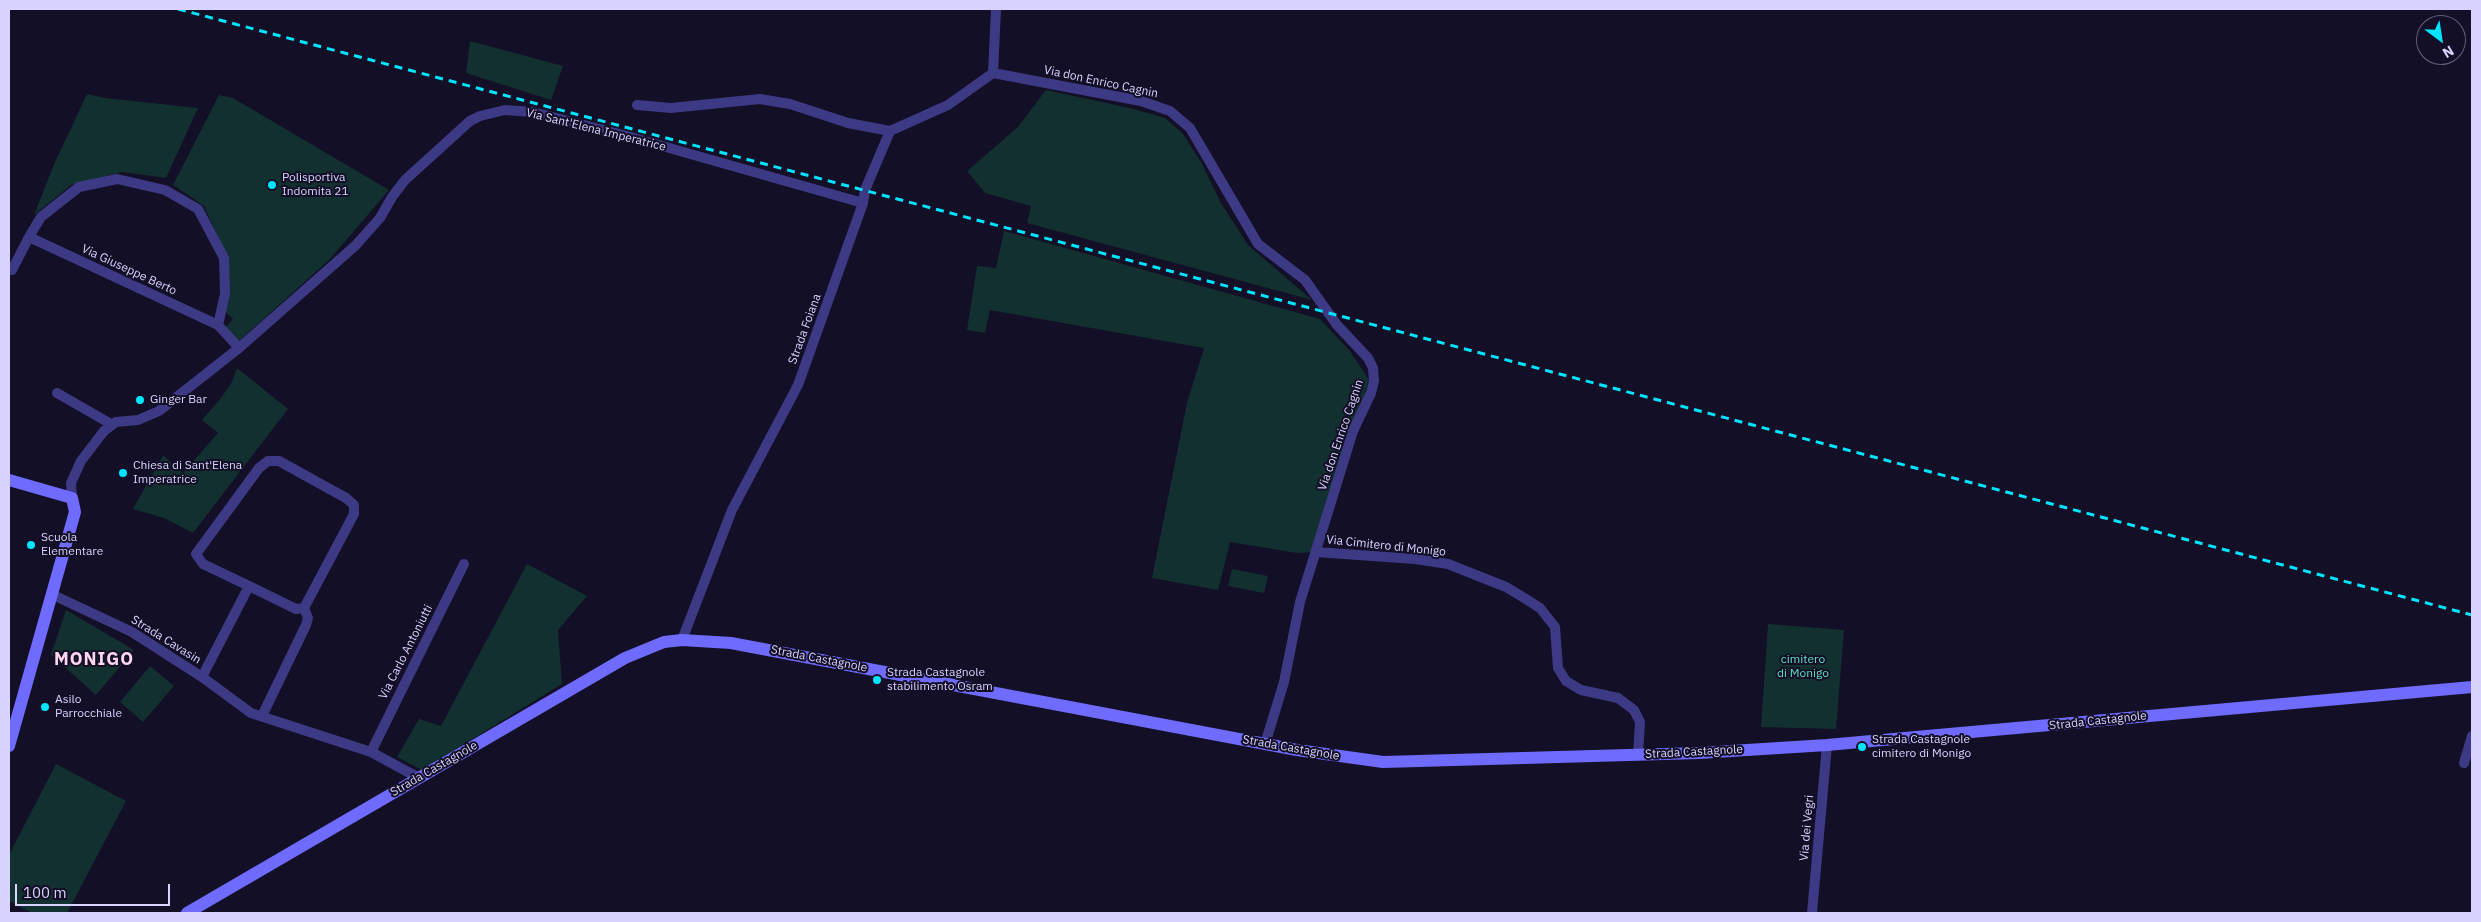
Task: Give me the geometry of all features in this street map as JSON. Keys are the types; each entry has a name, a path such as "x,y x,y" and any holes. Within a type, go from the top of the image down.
{"main road":[{"path":"9,480 72,498 75,516 9,746"},
{"name":"Strada Castagnole","path":"187,913 625,658 664,642 682,640 730,643 807,656 1265,744 1332,756 1383,762 1638,755 1827,745 2472,687"}],"street":[{"path":"636,105 671,108 760,99 790,104 848,123 890,131 948,105 993,73 996,9"},
{"name":"Via don Enrico Cagnin","path":"993,73 1141,102 1170,111 1190,128 1258,244 1304,280 1336,325 1368,358 1373,368 1374,380 1353,431 1300,602 1284,682 1265,744"},
{"name":"Via Sant'Elena Imperatrice","path":"111,424 138,420 159,411 239,348 355,246 380,218 392,197 405,180 470,121 492,112 505,110 542,115 618,134 864,203"},
{"name":"Strada Foiana","path":"682,640 732,510 798,385 864,203 865,190 890,131"},
{"path":"12,270 41,217 79,187 117,179 165,190 198,209 224,258 224,294 218,325"},
{"name":"Via Giuseppe Berto","path":"29,237 218,325 239,348"},
{"path":"57,393 111,424 81,460 71,484 72,498"},
{"path":"262,716 306,625 308,618 304,608 354,514 354,505 346,498 279,461 268,461 259,468 196,554 203,564 296,609 304,608"},
{"name":"Via Cimitero di Monigo","path":"1316,552 1415,559 1448,564 1506,587 1526,599 1540,608 1556,631 1558,668 1566,681 1581,690 1618,698 1634,710 1640,722 1638,755"},
{"name":"Via Carlo Antoniutti","path":"371,752 464,564"},
{"path":"202,677 249,586"},
{"name":"Strada Cavasin","path":"52,594 132,632 202,677 251,713 371,752 419,778"},
{"path":"2464,763 2472,736"},
{"name":"Via dei Vegri","path":"1812,913 1827,745"}],"green space":[{"path":"470,41 563,66 551,100 466,73"},
{"path":"1046,90 1134,109 1165,118 1183,134 1201,162 1221,203 1248,245 1312,300 1027,223 1031,206 985,193 967,171 1018,127"},
{"path":"87,94 105,98 198,108 166,178 122,172 71,185 34,215 55,162"},
{"name":"Polisportiva Indomita 21","path":"219,95 233,98 389,190 330,259 239,341 225,328 233,319 225,311 227,257 204,206 173,185"},
{"path":"1004,231 1320,319 1350,351 1369,380 1316,552 1297,553 1230,542 1218,590 1152,578 1187,403 1204,348 990,310 985,333 967,330 977,266 996,268"},
{"path":"237,368 288,409 193,533 164,518 133,509 163,455 183,473 218,433 202,420 232,382"},
{"path":"527,564 587,596 558,630 562,684 422,770 397,757 419,719 441,726"},
{"path":"1232,569 1268,576 1264,593 1228,586"},
{"path":"66,610 134,650 96,695 51,655"},
{"name":"cimitero di Monigo","path":"1768,624 1844,630 1836,729 1761,727"},
{"path":"150,666 174,686 143,722 120,702"},
{"path":"56,764 126,801 67,913 32,913 9,901 9,855"}],"railway":[{"path":"178,9 2472,615"}],"place":[{"name":"Polisportiva Indomita 21","path":"272,185"},
{"name":"Ginger Bar","path":"140,400"},
{"name":"Chiesa di Sant'Elena Imperatrice","path":"123,473"},
{"name":"Scuola Elementare","path":"31,545"},
{"name":"Strada Castagnole stabilimento Osram","path":"877,680"},
{"name":"Asilo Parrocchiale","path":"45,707"},
{"name":"Strada Castagnole cimitero di Monigo","path":"1862,747"}],"district":[{"name":"MONIGO","path":"94,660"}]}
